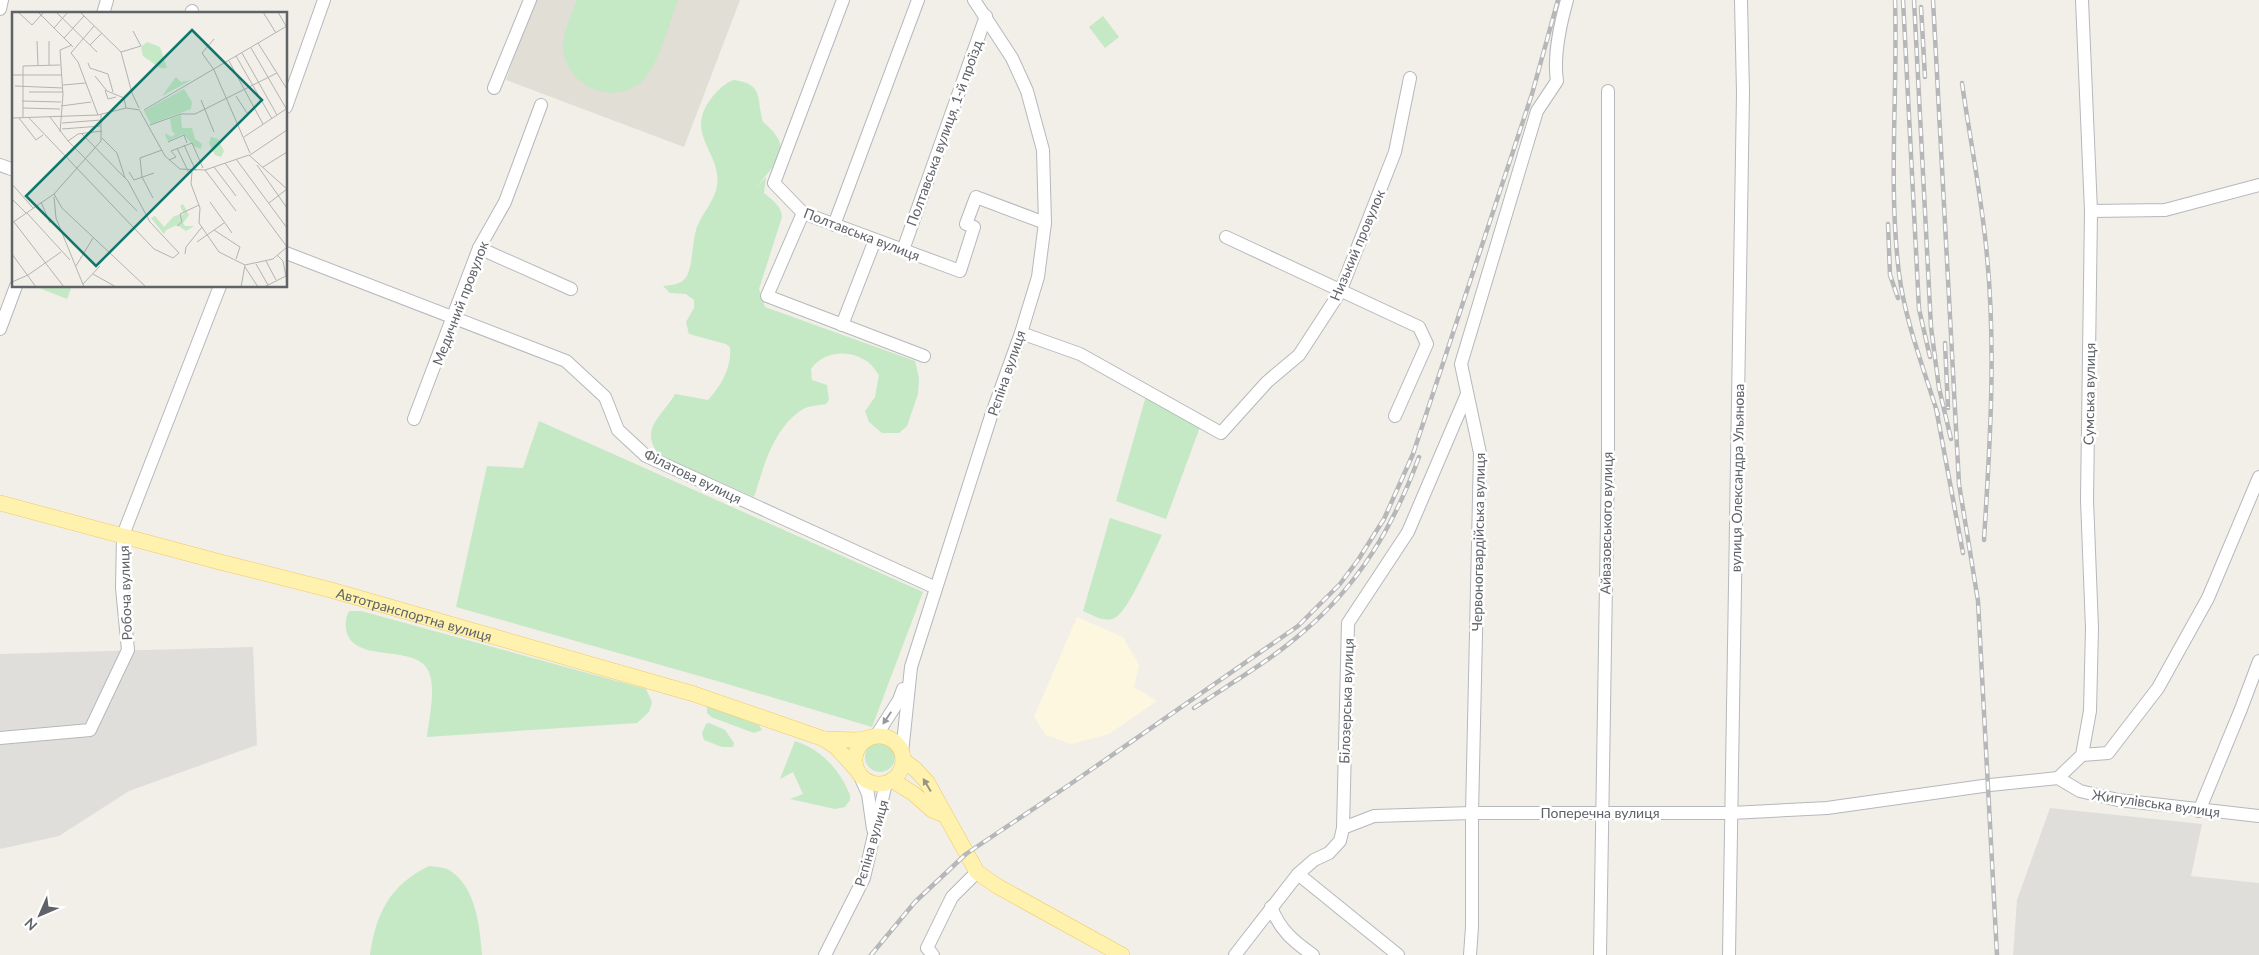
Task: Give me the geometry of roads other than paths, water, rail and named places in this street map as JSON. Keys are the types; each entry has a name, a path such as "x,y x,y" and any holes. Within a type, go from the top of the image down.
{"main road":[{"name":"Автотранспортна вулиця","path":"0,503 331,590 694,694 824,739"},
{"path":"858,772 854,757 859,745 872,737"},
{"path":"824,739 857,740 887,737 892,740 896,743 902,757 927,782 978,872 997,886 1122,955"},
{"path":"824,739 836,747 858,772 872,784 889,782 914,794 932,810 946,816"},
{"path":"889,782 901,770 902,757"}],"street":[{"path":"0,9 2,0"},
{"path":"288,101 324,0"},
{"path":"494,88 530,0"},
{"name":"Полтавська вулиця","path":"843,0 774,183 802,213 960,271 974,227 966,224 976,197 1045,223"},
{"path":"834,225 918,0"},
{"name":"Рєпіна вулиця","path":"902,757 911,668 991,416 1021,333 1038,277 1045,223 1043,150 1028,91 1012,58 974,0"},
{"name":"Червоногвардійська вулиця","path":"1470,955 1480,453 1461,364 1537,111 1557,82 1560,25 1567,0"},
{"name":"вулиця Олександра Ульянова","path":"1729,955 1743,93 1741,0"},
{"name":"Сумська вулиця","path":"2082,0 2091,210 2087,500 2092,628 2090,711 2082,754"},
{"name":"Полтавська вулиця, 1-й проїзд","path":"903,250 986,16"},
{"name":"Низький провулок","path":"1021,333 1080,354 1221,433 1267,382 1299,355 1341,290 1395,152 1410,78"},
{"name":"Айвазовського вулиця","path":"1600,955 1608,460 1608,91"},
{"name":"Медичний провулок","path":"414,419 454,318 479,248 505,202 540,105"},
{"path":"0,165 12,169"},
{"path":"2091,210 2165,210 2259,185"},
{"path":"802,213 767,296 924,356"},
{"path":"1226,237 1419,327 1428,344 1395,416"},
{"path":"842,325 875,240"},
{"path":"479,248 571,289"},
{"name":"Філатова вулиця","path":"288,254 566,361 605,397 618,430 646,456 936,588"},
{"path":"0,329 15,288"},
{"name":"Робоча вулиця","path":"0,738 90,730 128,650 122,588 123,535 219,288"},
{"name":"Білозерська вулиця","path":"1343,828 1348,623 1408,532 1467,394"},
{"path":"2058,778 2082,754 2108,753 2158,688 2208,598 2259,477"},
{"path":"2199,811 2259,660"},
{"path":"872,737 900,700 911,668"},
{"path":"858,772 868,794 874,839"},
{"name":"Поперечна вулиця","path":"1343,828 1374,816 1472,813 1731,813 1827,808 2027,780 2058,778"},
{"name":"Жигулівська вулиця","path":"2058,778 2080,791 2118,800 2199,811 2259,816"},
{"name":"Рєпіна вулиця","path":"825,955 864,878 889,782"},
{"path":"1235,955 1298,874 1314,860 1329,853 1340,841 1343,828"},
{"path":"933,955 927,948 952,897 978,872"},
{"path":"1298,874 1398,955"},
{"path":"1271,907 1278,924 1297,944 1313,955"}],"railway":[{"path":"871,955 915,902 966,854 1298,626 1340,584 1358,560 1384,519 1413,454 1532,94 1558,0"},
{"path":"1895,0 1894,205 1899,273 1910,327 1938,415"},
{"path":"1903,0 1919,309 1930,357"},
{"path":"1914,0 1931,327 1939,388 1951,439"},
{"path":"1933,0 1959,484 1978,601 1997,955"},
{"path":"1921,7 1925,77"},
{"path":"1962,83 1982,213 1990,292 1992,363 1984,540"},
{"path":"1888,224 1890,275 1898,298"},
{"path":"1945,343 1948,408"},
{"path":"1936,408 1963,553"},
{"path":"1194,708 1290,643 1323,614 1341,594 1358,574 1386,530 1419,457"}]}
